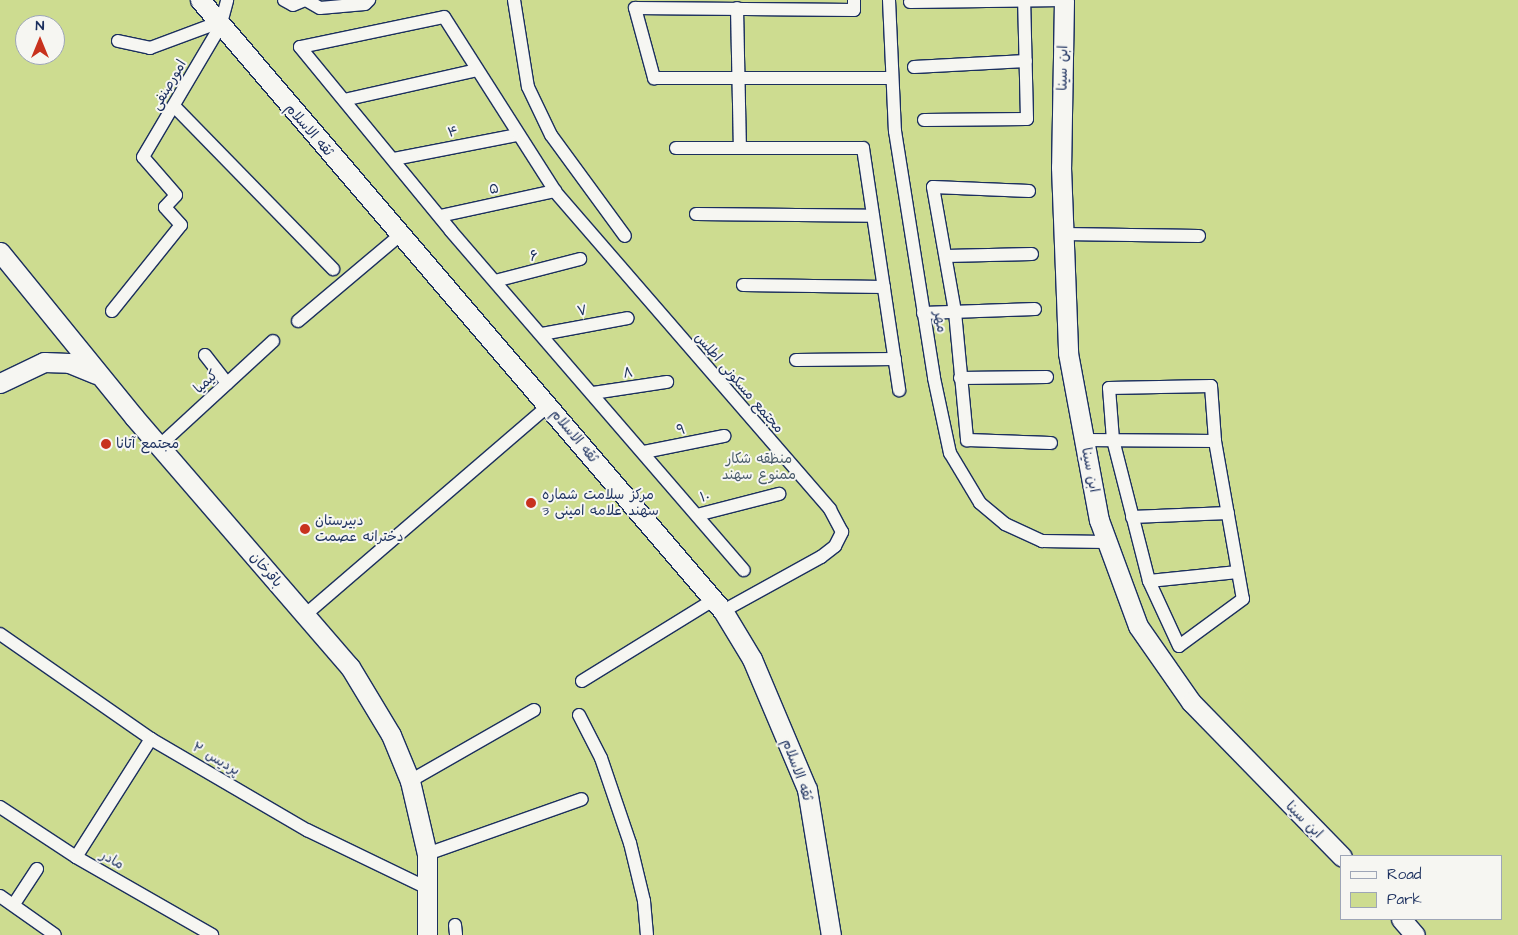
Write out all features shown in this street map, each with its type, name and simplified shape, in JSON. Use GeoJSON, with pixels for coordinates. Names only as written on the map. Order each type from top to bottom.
{"type":"FeatureCollection","features":[{"type":"Feature","properties":{"kind":"street","name":"ثقه الاسلام"},"geometry":{"type":"LineString","coordinates":[[200,0],[219,25],[718,606],[752,659],[807,789],[831,935]]}},
{"type":"Feature","properties":{"kind":"street","name":"امورصنفی"},"geometry":{"type":"LineString","coordinates":[[112,311],[181,225],[165,207],[176,195],[143,157],[219,25],[227,0]]}},
{"type":"Feature","properties":{"kind":"street"},"geometry":{"type":"LineString","coordinates":[[284,0],[293,5],[306,0],[320,8],[365,4],[369,0]]}},
{"type":"Feature","properties":{"kind":"street"},"geometry":{"type":"LineString","coordinates":[[514,0],[528,87],[551,135],[625,236]]}},
{"type":"Feature","properties":{"kind":"street"},"geometry":{"type":"LineString","coordinates":[[854,0],[854,10],[736,8],[658,4],[635,8],[654,78],[892,78]]}},
{"type":"Feature","properties":{"kind":"street","name":"مهر"},"geometry":{"type":"LineString","coordinates":[[889,0],[895,131],[923,313],[950,453],[980,503],[1005,524],[1042,541],[1106,542]]}},
{"type":"Feature","properties":{"kind":"street"},"geometry":{"type":"LineString","coordinates":[[924,120],[1027,119],[1024,0]]}},
{"type":"Feature","properties":{"kind":"street"},"geometry":{"type":"LineString","coordinates":[[910,2],[1064,0]]}},
{"type":"Feature","properties":{"kind":"street","name":"ابن سینا"},"geometry":{"type":"LineString","coordinates":[[1064,0],[1061,167],[1068,353],[1106,542],[1138,626],[1190,702],[1340,855]]}},
{"type":"Feature","properties":{"kind":"street"},"geometry":{"type":"LineString","coordinates":[[736,8],[740,148]]}},
{"type":"Feature","properties":{"kind":"street"},"geometry":{"type":"LineString","coordinates":[[555,192],[444,17],[300,48],[495,281],[744,570]]}},
{"type":"Feature","properties":{"kind":"street"},"geometry":{"type":"LineString","coordinates":[[118,41],[150,48],[219,25]]}},
{"type":"Feature","properties":{"kind":"street"},"geometry":{"type":"LineString","coordinates":[[914,67],[1026,61]]}},
{"type":"Feature","properties":{"kind":"street"},"geometry":{"type":"LineString","coordinates":[[344,100],[477,70]]}},
{"type":"Feature","properties":{"kind":"street"},"geometry":{"type":"LineString","coordinates":[[174,106],[333,269]]}},
{"type":"Feature","properties":{"kind":"street","name":"۴"},"geometry":{"type":"LineString","coordinates":[[394,159],[518,135]]}},
{"type":"Feature","properties":{"kind":"street"},"geometry":{"type":"LineString","coordinates":[[676,148],[862,148],[899,390]]}},
{"type":"Feature","properties":{"kind":"street"},"geometry":{"type":"LineString","coordinates":[[1029,191],[933,187],[954,312],[967,440],[1051,443]]}},
{"type":"Feature","properties":{"kind":"street","name":"۵"},"geometry":{"type":"LineString","coordinates":[[440,216],[555,192]]}},
{"type":"Feature","properties":{"kind":"street","name":"مجتمع مسکونی اطلس"},"geometry":{"type":"LineString","coordinates":[[555,192],[830,509],[842,532],[835,546],[821,557],[718,606]]}},
{"type":"Feature","properties":{"kind":"street"},"geometry":{"type":"LineString","coordinates":[[696,214],[873,216]]}},
{"type":"Feature","properties":{"kind":"street"},"geometry":{"type":"LineString","coordinates":[[1063,234],[1199,236]]}},
{"type":"Feature","properties":{"kind":"street"},"geometry":{"type":"LineString","coordinates":[[298,321],[400,235]]}},
{"type":"Feature","properties":{"kind":"street","name":"باقرخان"},"geometry":{"type":"LineString","coordinates":[[0,252],[159,446],[350,667],[391,735],[410,781],[427,854],[429,889],[427,935]]}},
{"type":"Feature","properties":{"kind":"street"},"geometry":{"type":"LineString","coordinates":[[946,256],[1032,254]]}},
{"type":"Feature","properties":{"kind":"street","name":"۶"},"geometry":{"type":"LineString","coordinates":[[495,281],[580,259]]}},
{"type":"Feature","properties":{"kind":"street"},"geometry":{"type":"LineString","coordinates":[[743,285],[884,287]]}},
{"type":"Feature","properties":{"kind":"street"},"geometry":{"type":"LineString","coordinates":[[923,313],[1035,309]]}},
{"type":"Feature","properties":{"kind":"street","name":"۷"},"geometry":{"type":"LineString","coordinates":[[542,334],[628,318]]}},
{"type":"Feature","properties":{"kind":"street","name":"کیمیا"},"geometry":{"type":"LineString","coordinates":[[159,446],[273,340]]}},
{"type":"Feature","properties":{"kind":"street"},"geometry":{"type":"LineString","coordinates":[[205,355],[227,383]]}},
{"type":"Feature","properties":{"kind":"street"},"geometry":{"type":"LineString","coordinates":[[796,360],[895,359]]}},
{"type":"Feature","properties":{"kind":"street"},"geometry":{"type":"LineString","coordinates":[[0,383],[44,362],[85,366],[101,377]]}},
{"type":"Feature","properties":{"kind":"street"},"geometry":{"type":"LineString","coordinates":[[960,378],[1047,377]]}},
{"type":"Feature","properties":{"kind":"street","name":"۸"},"geometry":{"type":"LineString","coordinates":[[593,393],[668,382]]}},
{"type":"Feature","properties":{"kind":"street"},"geometry":{"type":"LineString","coordinates":[[1211,386],[1215,441],[1243,600],[1179,646],[1148,581],[1113,440],[1109,388],[1211,386]]}},
{"type":"Feature","properties":{"kind":"street"},"geometry":{"type":"LineString","coordinates":[[305,615],[548,406]]}},
{"type":"Feature","properties":{"kind":"street","name":"۹"},"geometry":{"type":"LineString","coordinates":[[644,452],[724,436]]}},
{"type":"Feature","properties":{"kind":"street"},"geometry":{"type":"LineString","coordinates":[[1084,440],[1215,441]]}},
{"type":"Feature","properties":{"kind":"street","name":"۱۰"},"geometry":{"type":"LineString","coordinates":[[697,515],[779,494]]}},
{"type":"Feature","properties":{"kind":"street"},"geometry":{"type":"LineString","coordinates":[[1132,518],[1228,512]]}},
{"type":"Feature","properties":{"kind":"street"},"geometry":{"type":"LineString","coordinates":[[1148,581],[1238,572]]}},
{"type":"Feature","properties":{"kind":"street"},"geometry":{"type":"LineString","coordinates":[[582,681],[718,606]]}},
{"type":"Feature","properties":{"kind":"street","name":"پردیس ۲"},"geometry":{"type":"LineString","coordinates":[[0,634],[151,739],[307,830],[429,889]]}},
{"type":"Feature","properties":{"kind":"street"},"geometry":{"type":"LineString","coordinates":[[410,781],[534,710]]}},
{"type":"Feature","properties":{"kind":"street"},"geometry":{"type":"LineString","coordinates":[[579,715],[601,758],[624,826],[644,901],[647,935]]}},
{"type":"Feature","properties":{"kind":"street"},"geometry":{"type":"LineString","coordinates":[[76,857],[151,739]]}},
{"type":"Feature","properties":{"kind":"street"},"geometry":{"type":"LineString","coordinates":[[427,854],[582,799]]}},
{"type":"Feature","properties":{"kind":"street","name":"مادر"},"geometry":{"type":"LineString","coordinates":[[0,808],[76,857],[212,935]]}},
{"type":"Feature","properties":{"kind":"street"},"geometry":{"type":"LineString","coordinates":[[14,904],[37,869]]}},
{"type":"Feature","properties":{"kind":"street"},"geometry":{"type":"LineString","coordinates":[[0,896],[14,904],[39,930],[55,935]]}},
{"type":"Feature","properties":{"kind":"street"},"geometry":{"type":"LineString","coordinates":[[1402,920],[1415,935]]}},
{"type":"Feature","properties":{"kind":"green space","name":"منطقه شکار ممنوع سهند"},"geometry":{"type":"Polygon","coordinates":[[[0,0],[1518,0],[1518,935],[0,935],[0,0]]]}},
{"type":"Feature","properties":{"kind":"place","name":"مجتمع آتانا"},"geometry":{"type":"Point","coordinates":[106,444]}},
{"type":"Feature","properties":{"kind":"place","name":"مرکز سلامت شماره 3 سهند علامه امینی"},"geometry":{"type":"Point","coordinates":[531,503]}},
{"type":"Feature","properties":{"kind":"place","name":"دبیرستان دخترانه عصمت"},"geometry":{"type":"Point","coordinates":[305,529]}}]}
